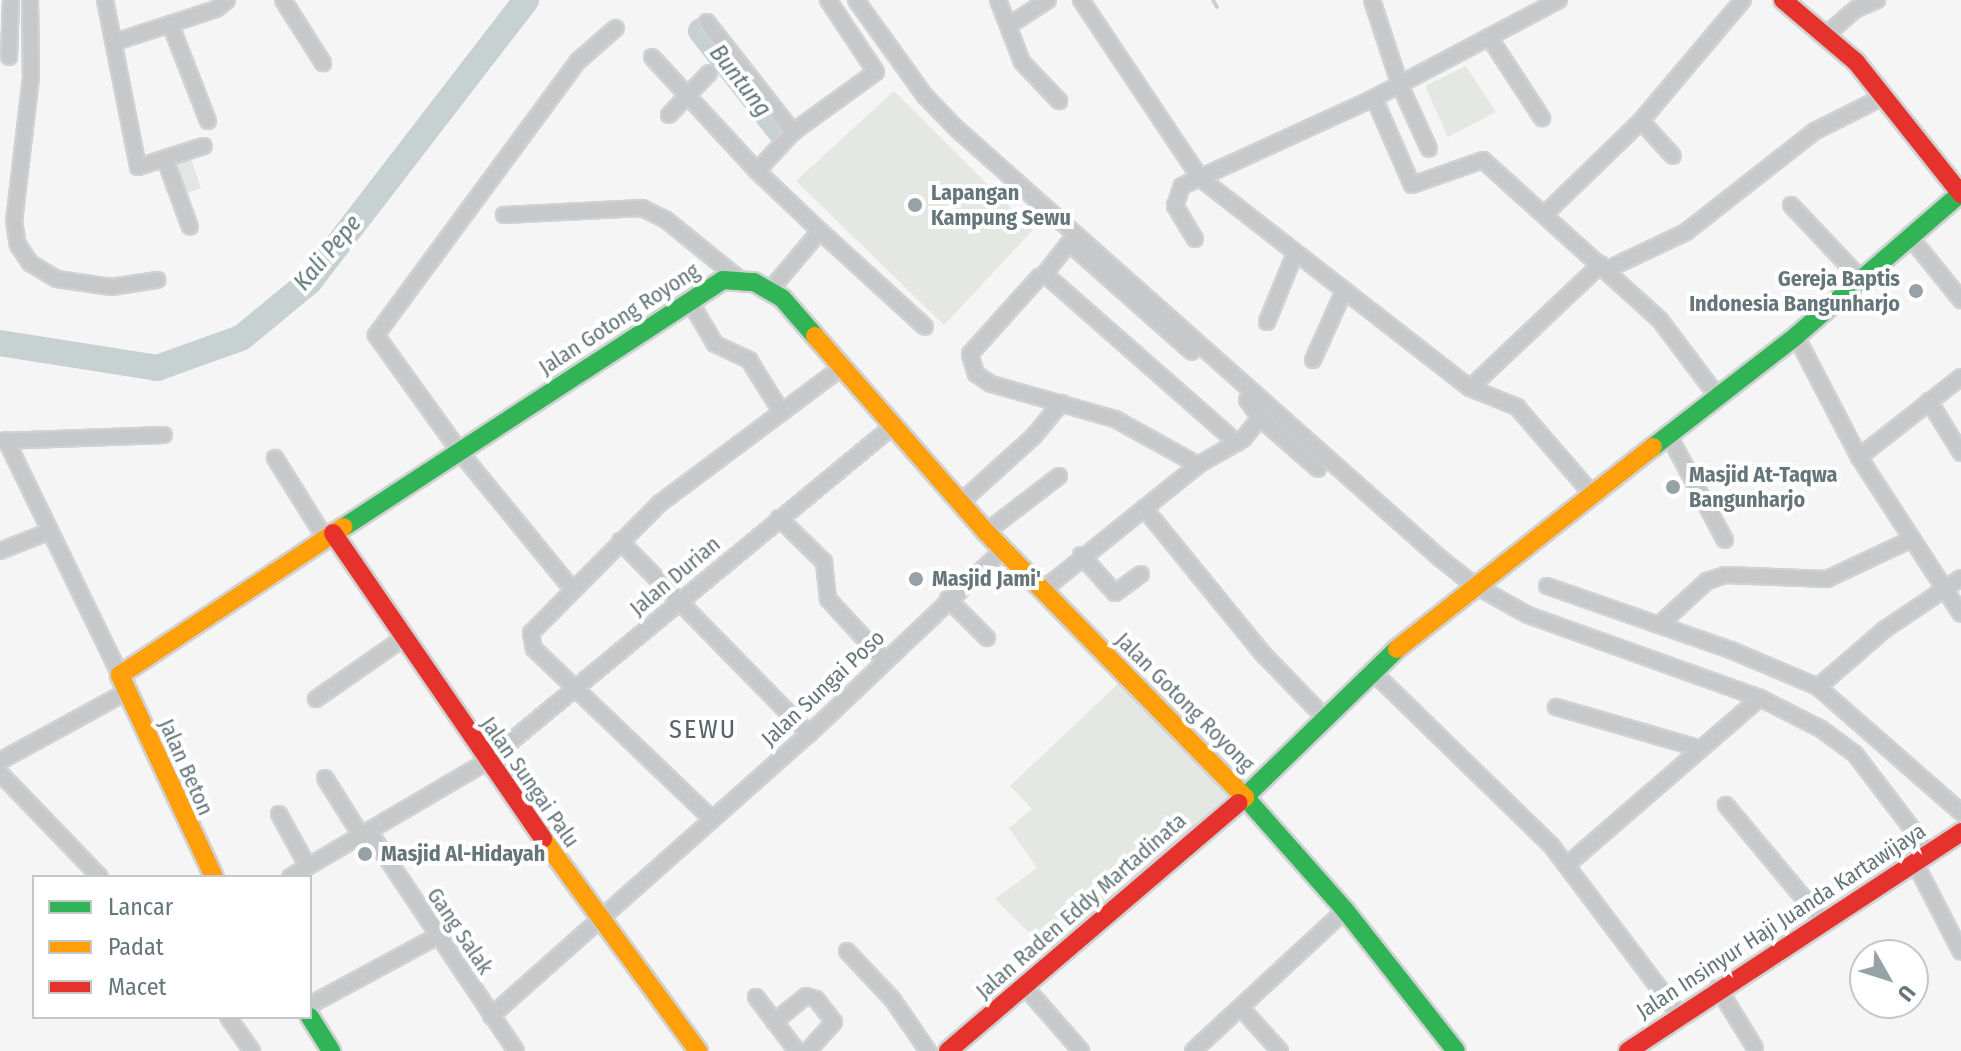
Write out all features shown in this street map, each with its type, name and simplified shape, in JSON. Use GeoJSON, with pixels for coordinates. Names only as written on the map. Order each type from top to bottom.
{"type":"FeatureCollection","features":[{"type":"Feature","properties":{"kind":"main road"},"geometry":{"type":"LineString","coordinates":[[1783,0],[1827,34],[1885,96],[1961,194]]}},
{"type":"Feature","properties":{"kind":"main road","name":"Jalan Raden Eddy Martadinata"},"geometry":{"type":"LineString","coordinates":[[948,1051],[1245,797],[1373,672],[1474,585],[1796,336],[1961,194]]}},
{"type":"Feature","properties":{"kind":"main road"},"geometry":{"type":"LineString","coordinates":[[739,279],[771,289]]}},
{"type":"Feature","properties":{"kind":"main road","name":"Jalan Gotong Royong"},"geometry":{"type":"LineString","coordinates":[[123,684],[329,536],[689,300],[723,280],[739,279]]}},
{"type":"Feature","properties":{"kind":"main road","name":"Jalan Gotong Royong"},"geometry":{"type":"LineString","coordinates":[[771,289],[986,532],[1245,797],[1345,910],[1456,1051]]}},
{"type":"Feature","properties":{"kind":"main road","name":"Jalan Sungai Palu"},"geometry":{"type":"LineString","coordinates":[[329,536],[600,922],[698,1051]]}},
{"type":"Feature","properties":{"kind":"main road","name":"Jalan Beton"},"geometry":{"type":"LineString","coordinates":[[123,684],[212,875]]}},
{"type":"Feature","properties":{"kind":"main road","name":"Jalan Insinyur Haji Juanda Kartawijaya"},"geometry":{"type":"LineString","coordinates":[[1628,1051],[1821,919],[1961,832]]}},
{"type":"Feature","properties":{"kind":"main road"},"geometry":{"type":"LineString","coordinates":[[311,1019],[331,1051]]}},
{"type":"Feature","properties":{"kind":"street"},"geometry":{"type":"LineString","coordinates":[[9,57],[11,0]]}},
{"type":"Feature","properties":{"kind":"street"},"geometry":{"type":"LineString","coordinates":[[30,0],[31,77],[14,221],[18,245],[30,263],[57,279],[111,287],[157,280]]}},
{"type":"Feature","properties":{"kind":"street"},"geometry":{"type":"LineString","coordinates":[[105,0],[137,165],[204,146]]}},
{"type":"Feature","properties":{"kind":"street"},"geometry":{"type":"LineString","coordinates":[[115,42],[171,26],[227,0]]}},
{"type":"Feature","properties":{"kind":"street"},"geometry":{"type":"LineString","coordinates":[[283,0],[323,63]]}},
{"type":"Feature","properties":{"kind":"street"},"geometry":{"type":"LineString","coordinates":[[757,171],[793,132],[876,72],[828,0]]}},
{"type":"Feature","properties":{"kind":"street"},"geometry":{"type":"LineString","coordinates":[[856,0],[925,96],[957,129],[1474,585],[1528,615],[1607,647],[1760,698],[1821,729],[1855,754],[1922,856],[1961,952]]}},
{"type":"Feature","properties":{"kind":"street"},"geometry":{"type":"LineString","coordinates":[[998,0],[1011,24]]}},
{"type":"Feature","properties":{"kind":"street"},"geometry":{"type":"LineString","coordinates":[[1048,0],[1011,24],[1008,34],[1022,62],[1059,101]]}},
{"type":"Feature","properties":{"kind":"street"},"geometry":{"type":"LineString","coordinates":[[1081,0],[1200,178],[1294,256],[1470,388],[1517,407],[1593,495]]}},
{"type":"Feature","properties":{"kind":"street"},"geometry":{"type":"LineString","coordinates":[[1372,0],[1400,85],[1429,149]]}},
{"type":"Feature","properties":{"kind":"street"},"geometry":{"type":"LineString","coordinates":[[1195,239],[1175,199],[1182,186],[1374,98],[1559,0]]}},
{"type":"Feature","properties":{"kind":"street"},"geometry":{"type":"LineString","coordinates":[[1546,213],[1641,121],[1743,0]]}},
{"type":"Feature","properties":{"kind":"street"},"geometry":{"type":"LineString","coordinates":[[1827,34],[1856,9],[1877,0]]}},
{"type":"Feature","properties":{"kind":"street"},"geometry":{"type":"LineString","coordinates":[[707,22],[793,132]]}},
{"type":"Feature","properties":{"kind":"street"},"geometry":{"type":"LineString","coordinates":[[171,26],[208,121]]}},
{"type":"Feature","properties":{"kind":"street"},"geometry":{"type":"LineString","coordinates":[[572,589],[460,452],[376,333],[578,61],[616,28]]}},
{"type":"Feature","properties":{"kind":"street"},"geometry":{"type":"LineString","coordinates":[[1489,37],[1542,118]]}},
{"type":"Feature","properties":{"kind":"street"},"geometry":{"type":"LineString","coordinates":[[652,57],[757,171],[925,327]]}},
{"type":"Feature","properties":{"kind":"street"},"geometry":{"type":"LineString","coordinates":[[669,115],[709,73]]}},
{"type":"Feature","properties":{"kind":"street"},"geometry":{"type":"LineString","coordinates":[[1470,388],[1604,267],[1686,232],[1815,131],[1885,96]]}},
{"type":"Feature","properties":{"kind":"street"},"geometry":{"type":"LineString","coordinates":[[1374,98],[1412,185],[1479,159],[1546,213],[1660,320],[1718,397]]}},
{"type":"Feature","properties":{"kind":"street"},"geometry":{"type":"LineString","coordinates":[[1641,121],[1673,156]]}},
{"type":"Feature","properties":{"kind":"street"},"geometry":{"type":"LineString","coordinates":[[165,159],[190,227]]}},
{"type":"Feature","properties":{"kind":"street"},"geometry":{"type":"LineString","coordinates":[[1791,205],[1862,280]]}},
{"type":"Feature","properties":{"kind":"street"},"geometry":{"type":"LineString","coordinates":[[504,215],[642,208],[708,250],[739,279]]}},
{"type":"Feature","properties":{"kind":"street"},"geometry":{"type":"LineString","coordinates":[[771,289],[820,231]]}},
{"type":"Feature","properties":{"kind":"street"},"geometry":{"type":"LineString","coordinates":[[1911,238],[1961,300]]}},
{"type":"Feature","properties":{"kind":"street"},"geometry":{"type":"LineString","coordinates":[[1198,465],[1115,419],[991,384],[970,364],[970,354],[1043,276],[1069,243],[1258,409],[1260,418],[1318,469]]}},
{"type":"Feature","properties":{"kind":"street"},"geometry":{"type":"LineString","coordinates":[[1267,322],[1294,256]]}},
{"type":"Feature","properties":{"kind":"street"},"geometry":{"type":"LineString","coordinates":[[1043,276],[1237,443]]}},
{"type":"Feature","properties":{"kind":"street"},"geometry":{"type":"LineString","coordinates":[[1313,360],[1343,293]]}},
{"type":"Feature","properties":{"kind":"street"},"geometry":{"type":"LineString","coordinates":[[689,300],[715,344],[749,360],[782,413]]}},
{"type":"Feature","properties":{"kind":"street"},"geometry":{"type":"LineString","coordinates":[[1796,336],[1859,457],[1961,614]]}},
{"type":"Feature","properties":{"kind":"street"},"geometry":{"type":"LineString","coordinates":[[712,819],[530,641],[531,633],[659,504],[841,368]]}},
{"type":"Feature","properties":{"kind":"street"},"geometry":{"type":"LineString","coordinates":[[1859,457],[1961,377]]}},
{"type":"Feature","properties":{"kind":"street"},"geometry":{"type":"LineString","coordinates":[[1929,401],[1961,453]]}},
{"type":"Feature","properties":{"kind":"street"},"geometry":{"type":"LineString","coordinates":[[960,503],[1034,436],[1061,403]]}},
{"type":"Feature","properties":{"kind":"street"},"geometry":{"type":"LineString","coordinates":[[1044,589],[1081,555],[1198,465],[1237,443],[1260,418]]}},
{"type":"Feature","properties":{"kind":"street","name":"Jalan Durian"},"geometry":{"type":"LineString","coordinates":[[294,875],[486,762],[893,426]]}},
{"type":"Feature","properties":{"kind":"street"},"geometry":{"type":"LineString","coordinates":[[0,761],[123,684],[3,441],[164,435]]}},
{"type":"Feature","properties":{"kind":"street"},"geometry":{"type":"LineString","coordinates":[[1669,436],[1725,540]]}},
{"type":"Feature","properties":{"kind":"street"},"geometry":{"type":"LineString","coordinates":[[275,458],[329,536]]}},
{"type":"Feature","properties":{"kind":"street"},"geometry":{"type":"LineString","coordinates":[[986,532],[1059,476]]}},
{"type":"Feature","properties":{"kind":"street"},"geometry":{"type":"LineString","coordinates":[[1144,508],[1264,655],[1326,719]]}},
{"type":"Feature","properties":{"kind":"street"},"geometry":{"type":"LineString","coordinates":[[779,518],[824,562],[828,599],[885,661]]}},
{"type":"Feature","properties":{"kind":"street"},"geometry":{"type":"LineString","coordinates":[[0,551],[48,532]]}},
{"type":"Feature","properties":{"kind":"street"},"geometry":{"type":"LineString","coordinates":[[1659,625],[1707,581],[1725,575],[1827,579],[1912,539]]}},
{"type":"Feature","properties":{"kind":"street"},"geometry":{"type":"LineString","coordinates":[[620,541],[809,734]]}},
{"type":"Feature","properties":{"kind":"street","name":"Jalan Sungai Poso"},"geometry":{"type":"LineString","coordinates":[[491,1016],[809,734],[1003,550]]}},
{"type":"Feature","properties":{"kind":"street"},"geometry":{"type":"LineString","coordinates":[[1081,555],[1115,593],[1141,574]]}},
{"type":"Feature","properties":{"kind":"street"},"geometry":{"type":"LineString","coordinates":[[1818,687],[1943,588],[1961,578]]}},
{"type":"Feature","properties":{"kind":"street"},"geometry":{"type":"LineString","coordinates":[[1547,586],[1659,625],[1818,687],[1961,812]]}},
{"type":"Feature","properties":{"kind":"street"},"geometry":{"type":"LineString","coordinates":[[948,599],[987,638]]}},
{"type":"Feature","properties":{"kind":"street"},"geometry":{"type":"LineString","coordinates":[[316,699],[402,639]]}},
{"type":"Feature","properties":{"kind":"street"},"geometry":{"type":"LineString","coordinates":[[1373,672],[1488,779],[1567,865],[1679,1014]]}},
{"type":"Feature","properties":{"kind":"street"},"geometry":{"type":"LineString","coordinates":[[1567,865],[1698,748],[1760,698]]}},
{"type":"Feature","properties":{"kind":"street"},"geometry":{"type":"LineString","coordinates":[[1556,707],[1698,748]]}},
{"type":"Feature","properties":{"kind":"street"},"geometry":{"type":"LineString","coordinates":[[0,773],[98,875]]}},
{"type":"Feature","properties":{"kind":"street","name":"Gang Salak"},"geometry":{"type":"LineString","coordinates":[[325,778],[516,1051]]}},
{"type":"Feature","properties":{"kind":"street"},"geometry":{"type":"LineString","coordinates":[[1726,805],[1821,919]]}},
{"type":"Feature","properties":{"kind":"street"},"geometry":{"type":"LineString","coordinates":[[279,814],[308,867]]}},
{"type":"Feature","properties":{"kind":"street"},"geometry":{"type":"LineString","coordinates":[[1193,1051],[1345,910]]}},
{"type":"Feature","properties":{"kind":"street"},"geometry":{"type":"LineString","coordinates":[[312,1004],[436,937]]}},
{"type":"Feature","properties":{"kind":"street"},"geometry":{"type":"LineString","coordinates":[[847,951],[893,1000],[928,1051]]}},
{"type":"Feature","properties":{"kind":"street"},"geometry":{"type":"LineString","coordinates":[[1025,987],[1081,1051]]}},
{"type":"Feature","properties":{"kind":"street"},"geometry":{"type":"LineString","coordinates":[[1718,988],[1755,1048]]}},
{"type":"Feature","properties":{"kind":"street"},"geometry":{"type":"LineString","coordinates":[[774,1022],[806,996],[816,999],[834,1022],[808,1051]]}},
{"type":"Feature","properties":{"kind":"street"},"geometry":{"type":"LineString","coordinates":[[756,997],[797,1051]]}},
{"type":"Feature","properties":{"kind":"street"},"geometry":{"type":"LineString","coordinates":[[1241,1008],[1280,1051]]}},
{"type":"Feature","properties":{"kind":"street"},"geometry":{"type":"LineString","coordinates":[[229,1019],[252,1051]]}},
{"type":"Feature","properties":{"kind":"shaded area"},"geometry":{"type":"Polygon","coordinates":[[[1466,66],[1496,112],[1448,137],[1425,86],[1466,66]]]}},
{"type":"Feature","properties":{"kind":"shaded area","name":"Lapangan Kampung Sewu"},"geometry":{"type":"Polygon","coordinates":[[[894,91],[1033,230],[944,325],[796,181],[894,91]]]}},
{"type":"Feature","properties":{"kind":"shaded area"},"geometry":{"type":"Polygon","coordinates":[[[190,156],[201,188],[180,196],[169,163],[190,156]]]}},
{"type":"Feature","properties":{"kind":"shaded area"},"geometry":{"type":"Polygon","coordinates":[[[1120,682],[1233,791],[1052,955],[995,899],[1037,868],[1009,828],[1032,809],[1010,786],[1120,682]]]}},
{"type":"Feature","properties":{"kind":"waterway","name":"Kali Pepe"},"geometry":{"type":"LineString","coordinates":[[0,343],[157,368],[241,338],[309,282],[526,0]]}},
{"type":"Feature","properties":{"kind":"waterway"},"geometry":{"type":"LineString","coordinates":[[1213,0],[1217,7]]}},
{"type":"Feature","properties":{"kind":"waterway","name":"Buntung"},"geometry":{"type":"LineString","coordinates":[[701,31],[780,131]]}},
{"type":"Feature","properties":{"kind":"traffic: fast"},"geometry":{"type":"LineString","coordinates":[[1653,447],[1796,336],[1961,193]]}},
{"type":"Feature","properties":{"kind":"traffic: fast"},"geometry":{"type":"LineString","coordinates":[[344,527],[723,280],[754,282],[782,298],[815,336]]}},
{"type":"Feature","properties":{"kind":"traffic: fast"},"geometry":{"type":"LineString","coordinates":[[1397,649],[1245,797],[1345,910],[1456,1051]]}},
{"type":"Feature","properties":{"kind":"traffic: fast"},"geometry":{"type":"LineString","coordinates":[[311,1019],[331,1051]]}},
{"type":"Feature","properties":{"kind":"traffic: slow"},"geometry":{"type":"LineString","coordinates":[[815,336],[986,532],[1245,797],[1238,803]]}},
{"type":"Feature","properties":{"kind":"traffic: slow"},"geometry":{"type":"LineString","coordinates":[[1397,649],[1653,447]]}},
{"type":"Feature","properties":{"kind":"traffic: slow"},"geometry":{"type":"LineString","coordinates":[[213,875],[120,675],[344,527]]}},
{"type":"Feature","properties":{"kind":"traffic: slow"},"geometry":{"type":"LineString","coordinates":[[543,839],[698,1051]]}},
{"type":"Feature","properties":{"kind":"traffic: jam"},"geometry":{"type":"LineString","coordinates":[[1783,0],[1856,62],[1961,194]]}},
{"type":"Feature","properties":{"kind":"traffic: jam"},"geometry":{"type":"LineString","coordinates":[[333,533],[543,839]]}},
{"type":"Feature","properties":{"kind":"traffic: jam"},"geometry":{"type":"LineString","coordinates":[[948,1051],[1238,803]]}},
{"type":"Feature","properties":{"kind":"traffic: jam"},"geometry":{"type":"LineString","coordinates":[[1628,1051],[1961,832]]}},
{"type":"Feature","properties":{"kind":"place","name":"Lapangan Kampung Sewu"},"geometry":{"type":"Point","coordinates":[915,205]}},
{"type":"Feature","properties":{"kind":"place","name":"Gereja Baptis Indonesia Bangunharjo"},"geometry":{"type":"Point","coordinates":[1916,291]}},
{"type":"Feature","properties":{"kind":"place","name":"Masjid At-Taqwa Bangunharjo"},"geometry":{"type":"Point","coordinates":[1673,487]}},
{"type":"Feature","properties":{"kind":"place","name":"Masjid Jami'"},"geometry":{"type":"Point","coordinates":[916,579]}},
{"type":"Feature","properties":{"kind":"place","name":"Masjid Al-Hidayah"},"geometry":{"type":"Point","coordinates":[365,854]}},
{"type":"Feature","properties":{"kind":"district","name":"SEWU"},"geometry":{"type":"Point","coordinates":[703,730]}}]}
